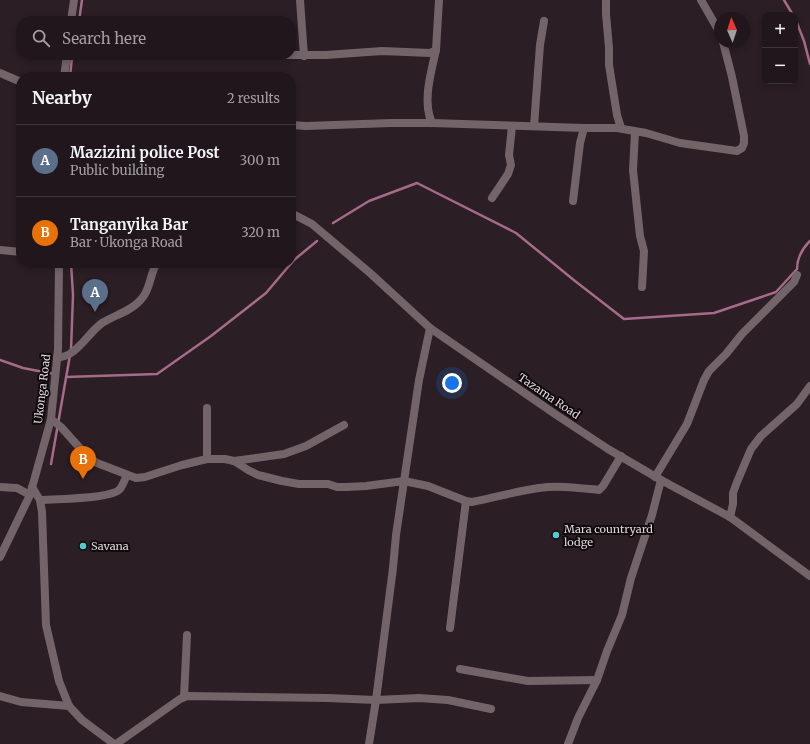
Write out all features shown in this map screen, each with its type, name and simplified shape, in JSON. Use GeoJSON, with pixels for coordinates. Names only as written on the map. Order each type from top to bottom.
{"type":"FeatureCollection","features":[{"type":"Feature","properties":{"kind":"street"},"geometry":{"type":"LineString","coordinates":[[72,16],[74,0]]}},
{"type":"Feature","properties":{"kind":"street"},"geometry":{"type":"LineString","coordinates":[[300,0],[304,56]]}},
{"type":"Feature","properties":{"kind":"street"},"geometry":{"type":"LineString","coordinates":[[432,123],[428,116],[428,100],[436,50],[438,0]]}},
{"type":"Feature","properties":{"kind":"street"},"geometry":{"type":"LineString","coordinates":[[606,0],[609,65],[617,116],[621,128]]}},
{"type":"Feature","properties":{"kind":"street"},"geometry":{"type":"LineString","coordinates":[[700,0],[714,23]]}},
{"type":"Feature","properties":{"kind":"street"},"geometry":{"type":"LineString","coordinates":[[534,126],[540,45],[544,21]]}},
{"type":"Feature","properties":{"kind":"street"},"geometry":{"type":"LineString","coordinates":[[296,125],[432,123],[621,128],[646,133],[680,143],[737,151],[742,148],[744,136],[725,48]]}},
{"type":"Feature","properties":{"kind":"street"},"geometry":{"type":"LineString","coordinates":[[296,56],[382,51],[426,53],[436,50]]}},
{"type":"Feature","properties":{"kind":"street"},"geometry":{"type":"LineString","coordinates":[[65,72],[66,60]]}},
{"type":"Feature","properties":{"kind":"street"},"geometry":{"type":"LineString","coordinates":[[0,73],[16,80]]}},
{"type":"Feature","properties":{"kind":"street"},"geometry":{"type":"LineString","coordinates":[[492,198],[508,174],[511,165],[509,155],[512,126]]}},
{"type":"Feature","properties":{"kind":"street"},"geometry":{"type":"LineString","coordinates":[[573,201],[580,143],[584,128]]}},
{"type":"Feature","properties":{"kind":"street"},"geometry":{"type":"LineString","coordinates":[[635,132],[633,170],[640,236],[644,251],[642,287]]}},
{"type":"Feature","properties":{"kind":"street","name":"Tazama Road"},"geometry":{"type":"LineString","coordinates":[[296,215],[312,224],[370,273],[430,328],[555,414],[621,456],[658,479],[730,516],[810,576]]}},
{"type":"Feature","properties":{"kind":"street"},"geometry":{"type":"LineString","coordinates":[[0,250],[16,252]]}},
{"type":"Feature","properties":{"kind":"street","name":"Ukonga Road"},"geometry":{"type":"LineString","coordinates":[[0,558],[3,544],[31,491],[51,419],[57,358],[59,268]]}},
{"type":"Feature","properties":{"kind":"street"},"geometry":{"type":"LineString","coordinates":[[57,358],[71,354],[91,332],[143,298],[148,290],[154,268]]}},
{"type":"Feature","properties":{"kind":"street"},"geometry":{"type":"LineString","coordinates":[[568,744],[578,718],[597,680],[622,615],[631,578],[652,515],[658,479],[686,424],[704,380],[709,371],[726,354],[742,334],[794,282],[797,275]]}},
{"type":"Feature","properties":{"kind":"street"},"geometry":{"type":"LineString","coordinates":[[369,744],[376,700],[396,535],[419,380],[430,328]]}},
{"type":"Feature","properties":{"kind":"street"},"geometry":{"type":"LineString","coordinates":[[730,516],[733,504],[733,493],[751,449],[761,436],[797,404],[810,386]]}},
{"type":"Feature","properties":{"kind":"street"},"geometry":{"type":"LineString","coordinates":[[207,408],[207,459]]}},
{"type":"Feature","properties":{"kind":"street"},"geometry":{"type":"LineString","coordinates":[[51,419],[61,427],[87,456],[98,463],[136,478],[145,477],[182,465],[207,459],[225,459],[234,461],[258,475],[299,484],[321,484],[347,487],[404,481],[428,486],[472,502],[539,488],[579,488],[598,490],[603,486],[621,456]]}},
{"type":"Feature","properties":{"kind":"street"},"geometry":{"type":"LineString","coordinates":[[234,461],[284,454],[306,446],[344,425]]}},
{"type":"Feature","properties":{"kind":"street"},"geometry":{"type":"LineString","coordinates":[[40,500],[113,494],[120,489],[128,474]]}},
{"type":"Feature","properties":{"kind":"street"},"geometry":{"type":"LineString","coordinates":[[0,487],[31,491],[40,500],[43,531],[46,625],[59,681],[69,706],[82,720],[115,744],[184,697],[192,696],[376,700],[419,698],[448,700],[491,709]]}},
{"type":"Feature","properties":{"kind":"street"},"geometry":{"type":"LineString","coordinates":[[450,628],[466,501]]}},
{"type":"Feature","properties":{"kind":"street"},"geometry":{"type":"LineString","coordinates":[[184,697],[187,635]]}},
{"type":"Feature","properties":{"kind":"street"},"geometry":{"type":"LineString","coordinates":[[460,669],[528,681],[597,680]]}},
{"type":"Feature","properties":{"kind":"street"},"geometry":{"type":"LineString","coordinates":[[0,696],[20,702],[69,706]]}},
{"type":"Feature","properties":{"kind":"waterway"},"geometry":{"type":"LineString","coordinates":[[80,16],[82,0]]}},
{"type":"Feature","properties":{"kind":"waterway"},"geometry":{"type":"LineString","coordinates":[[784,0],[791,12]]}},
{"type":"Feature","properties":{"kind":"waterway"},"geometry":{"type":"LineString","coordinates":[[798,26],[810,64]]}},
{"type":"Feature","properties":{"kind":"waterway"},"geometry":{"type":"LineString","coordinates":[[70,72],[72,60]]}},
{"type":"Feature","properties":{"kind":"waterway"},"geometry":{"type":"LineString","coordinates":[[333,223],[369,201],[417,183],[516,233],[624,319],[714,313],[776,292],[797,269],[800,254],[810,241]]}},
{"type":"Feature","properties":{"kind":"waterway"},"geometry":{"type":"LineString","coordinates":[[296,258],[317,241]]}},
{"type":"Feature","properties":{"kind":"waterway"},"geometry":{"type":"LineString","coordinates":[[71,268],[73,295],[71,350]]}},
{"type":"Feature","properties":{"kind":"waterway"},"geometry":{"type":"LineString","coordinates":[[66,377],[157,374],[211,336],[266,293],[287,268]]}},
{"type":"Feature","properties":{"kind":"waterway"},"geometry":{"type":"LineString","coordinates":[[51,464],[70,355]]}},
{"type":"Feature","properties":{"kind":"waterway"},"geometry":{"type":"LineString","coordinates":[[0,360],[23,368],[54,374]]}},
{"type":"Feature","properties":{"kind":"place","name":"Mazizini police Post"},"geometry":{"type":"Point","coordinates":[95,312]}},
{"type":"Feature","properties":{"kind":"place","name":"Tanganyika Bar"},"geometry":{"type":"Point","coordinates":[83,479]}},
{"type":"Feature","properties":{"kind":"place","name":"Mara countryard lodge"},"geometry":{"type":"Point","coordinates":[556,535]}},
{"type":"Feature","properties":{"kind":"place","name":"Savana"},"geometry":{"type":"Point","coordinates":[83,546]}}]}
